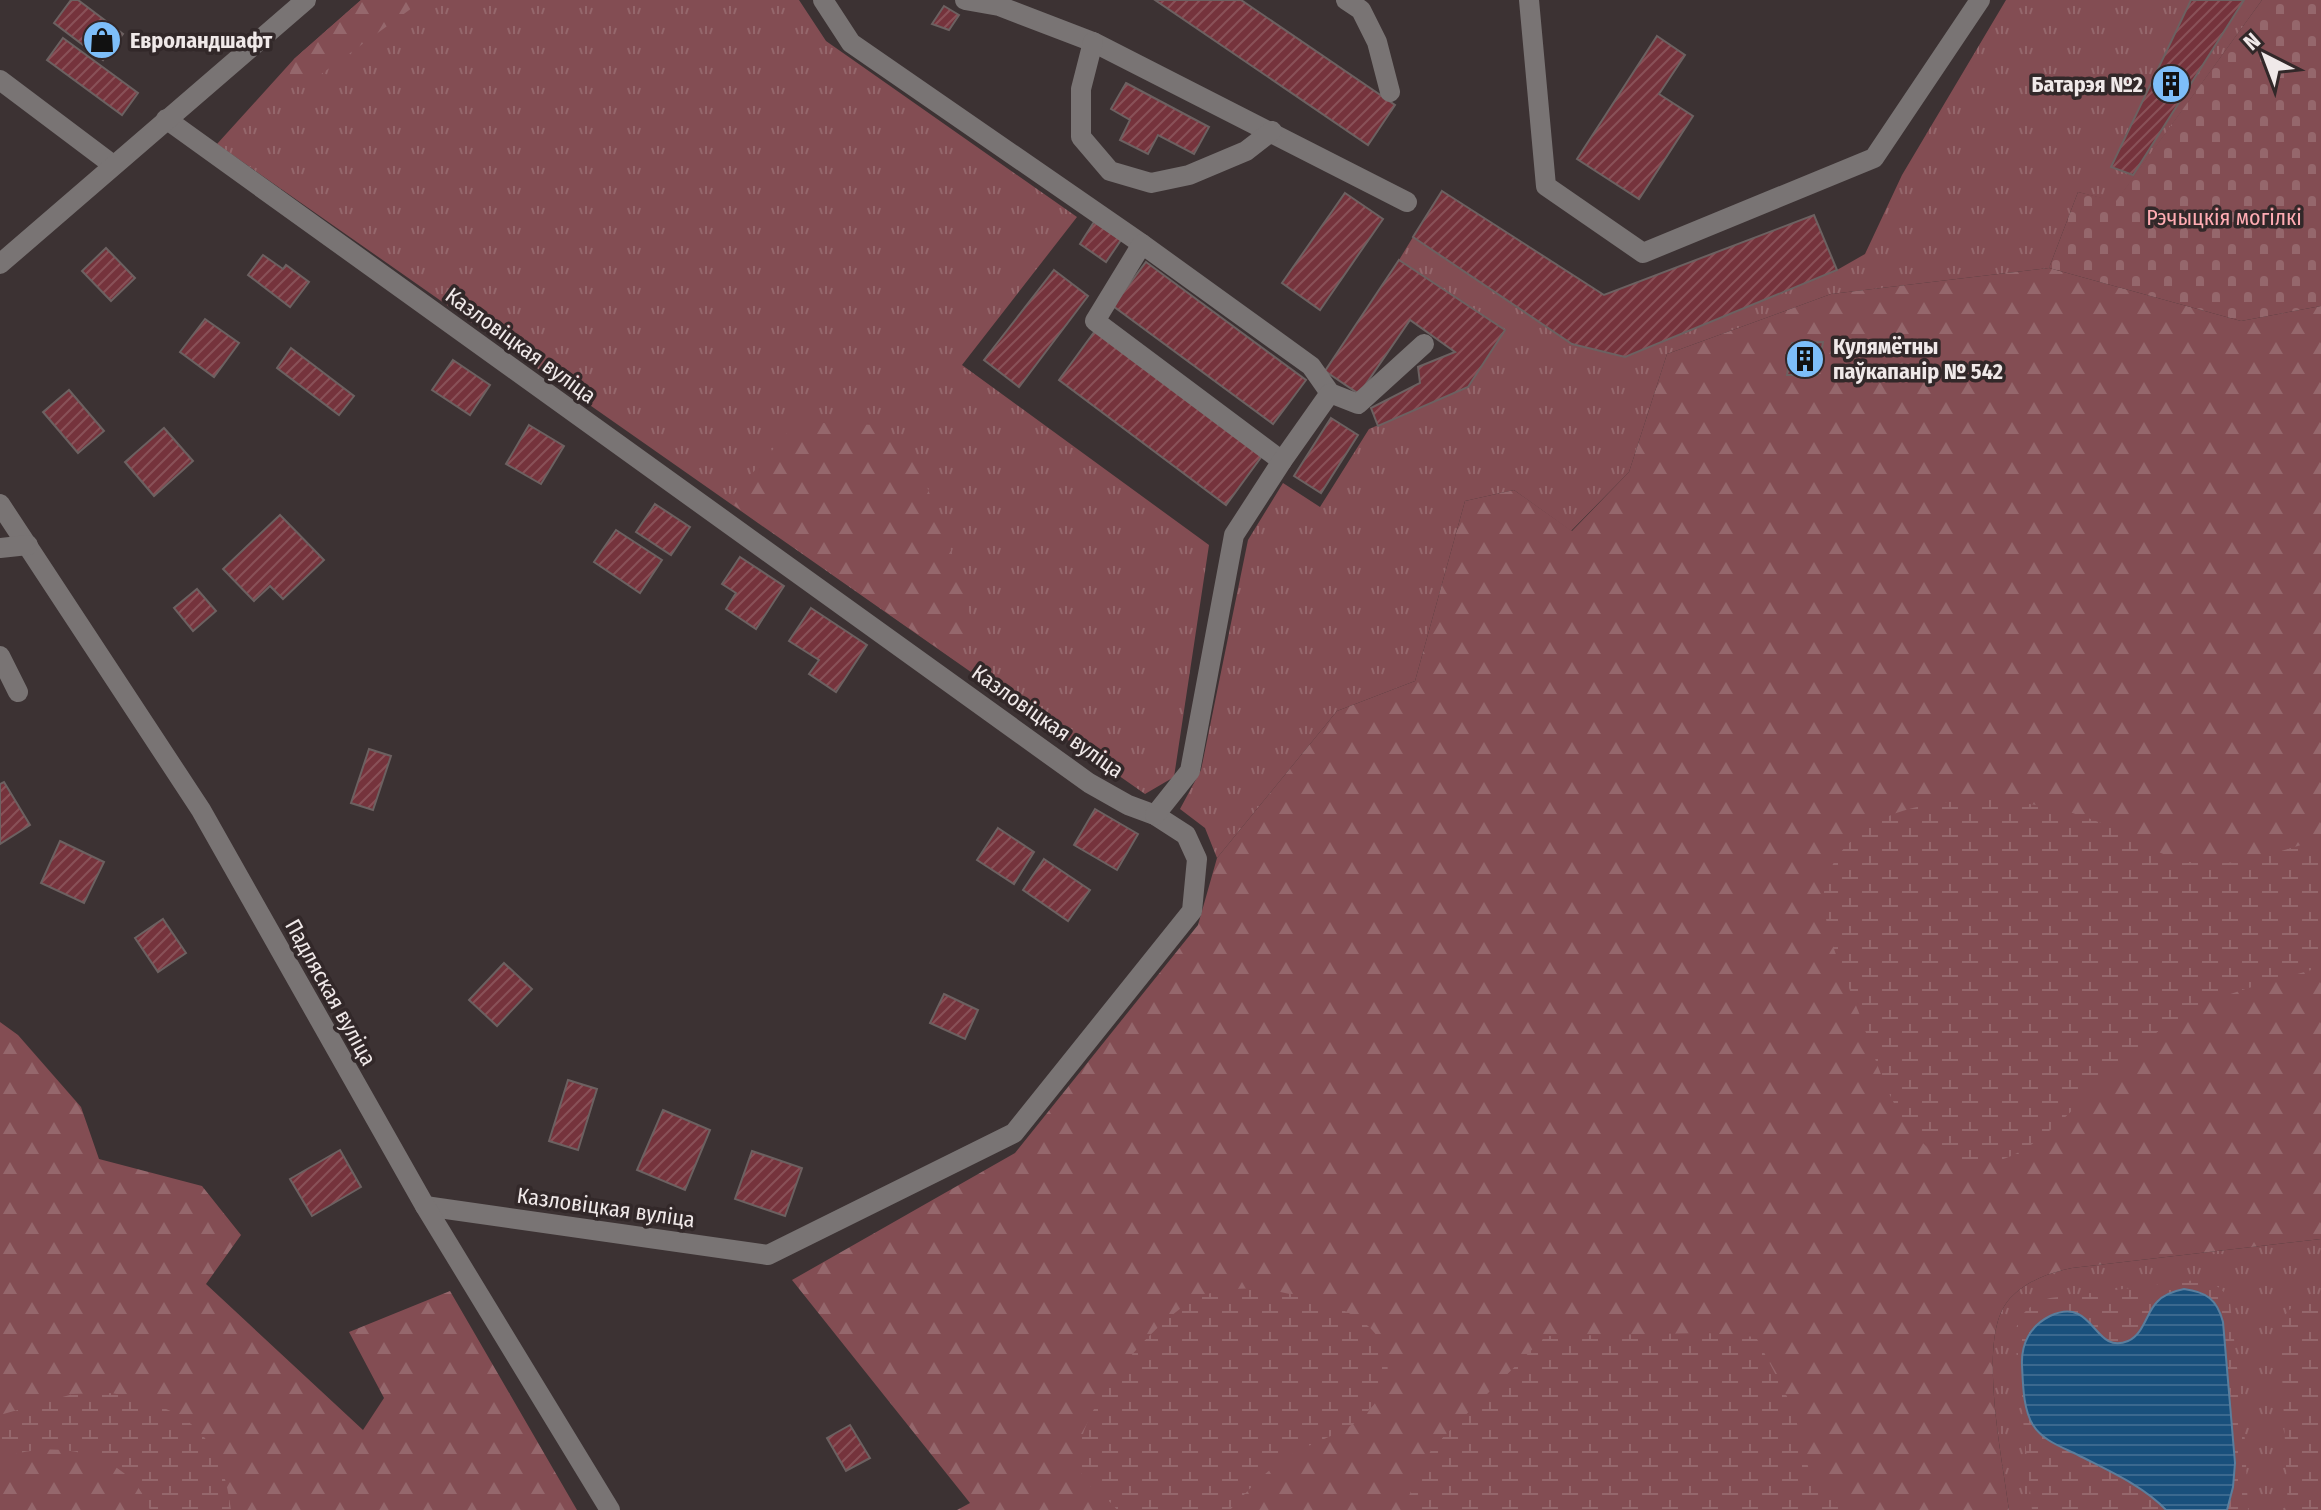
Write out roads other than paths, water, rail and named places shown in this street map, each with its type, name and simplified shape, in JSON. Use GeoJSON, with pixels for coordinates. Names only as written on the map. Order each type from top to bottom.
{"type":"FeatureCollection","features":[{"type":"Feature","properties":{"kind":"street"},"geometry":{"type":"LineString","coordinates":[[0,264],[306,0]]}},
{"type":"Feature","properties":{"kind":"street"},"geometry":{"type":"LineString","coordinates":[[823,0],[851,43],[1142,244],[1311,366],[1330,393],[1358,404],[1424,344]]}},
{"type":"Feature","properties":{"kind":"street"},"geometry":{"type":"LineString","coordinates":[[965,0],[1000,3],[1093,42],[1407,202]]}},
{"type":"Feature","properties":{"kind":"street"},"geometry":{"type":"LineString","coordinates":[[1346,0],[1361,10],[1377,42],[1390,92]]}},
{"type":"Feature","properties":{"kind":"street"},"geometry":{"type":"LineString","coordinates":[[1529,0],[1546,186],[1643,253],[1874,158],[1980,0]]}},
{"type":"Feature","properties":{"kind":"street"},"geometry":{"type":"LineString","coordinates":[[1093,42],[1081,89],[1081,137],[1110,171],[1151,183],[1189,175],[1246,151],[1272,131]]}},
{"type":"Feature","properties":{"kind":"street"},"geometry":{"type":"LineString","coordinates":[[0,80],[113,165]]}},
{"type":"Feature","properties":{"kind":"street","name":"Казловіцкая вуліца"},"geometry":{"type":"LineString","coordinates":[[166,119],[1089,783],[1128,805],[1155,815],[1186,835],[1197,859],[1192,911],[1014,1133],[768,1255],[425,1206]]}},
{"type":"Feature","properties":{"kind":"street"},"geometry":{"type":"LineString","coordinates":[[1142,244],[1095,321],[1282,461]]}},
{"type":"Feature","properties":{"kind":"street"},"geometry":{"type":"LineString","coordinates":[[1155,815],[1190,771],[1234,535],[1330,393]]}},
{"type":"Feature","properties":{"kind":"street","name":"Падляская вуліца"},"geometry":{"type":"LineString","coordinates":[[0,504],[201,810],[425,1206],[610,1510]]}},
{"type":"Feature","properties":{"kind":"street"},"geometry":{"type":"LineString","coordinates":[[0,548],[28,545]]}},
{"type":"Feature","properties":{"kind":"street"},"geometry":{"type":"LineString","coordinates":[[0,656],[18,692]]}},
{"type":"Feature","properties":{"kind":"water"},"geometry":{"type":"Polygon","coordinates":[[[2184,1289],[2210,1298],[2223,1322],[2235,1463],[2227,1510],[2166,1510],[2125,1479],[2047,1439],[2033,1425],[2025,1404],[2023,1350],[2032,1330],[2043,1320],[2065,1312],[2076,1313],[2107,1340],[2116,1343],[2128,1341],[2138,1334],[2160,1299],[2184,1289]]]}},
{"type":"Feature","properties":{"kind":"place","name":"Евроландшафт"},"geometry":{"type":"Point","coordinates":[102,40]}},
{"type":"Feature","properties":{"kind":"place","name":"Батарэя №2"},"geometry":{"type":"Point","coordinates":[2171,84]}},
{"type":"Feature","properties":{"kind":"place","name":"Кулямётны паўкапанір № 542"},"geometry":{"type":"Point","coordinates":[1805,359]}},
{"type":"Feature","properties":{"kind":"park label","name":"Рэчыцкія могілкі"},"geometry":{"type":"Point","coordinates":[2224,217]}}]}
